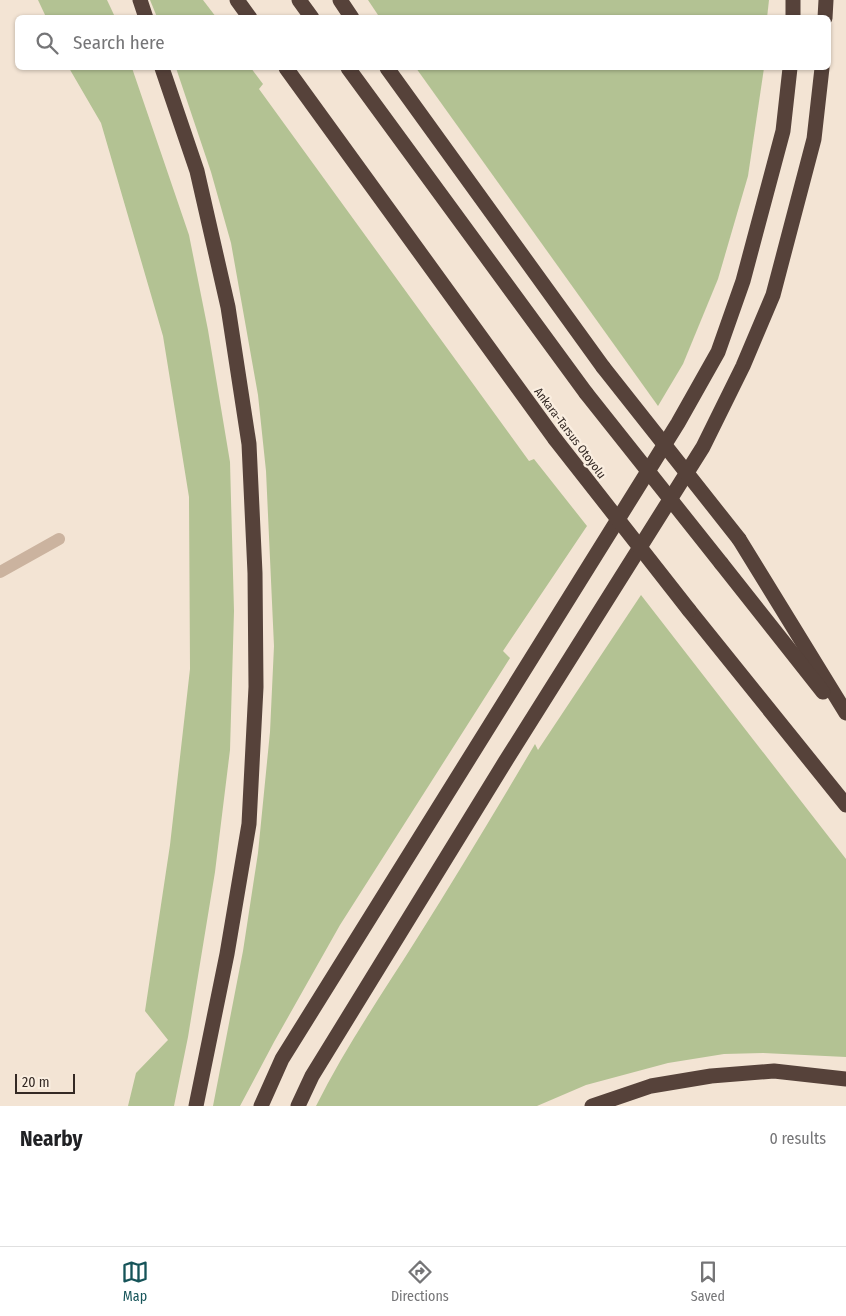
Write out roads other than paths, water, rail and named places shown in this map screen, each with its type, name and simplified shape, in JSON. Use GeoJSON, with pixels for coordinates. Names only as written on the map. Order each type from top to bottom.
{"type":"FeatureCollection","features":[{"type":"Feature","properties":{"kind":"highway"},"geometry":{"type":"LineString","coordinates":[[140,0],[145,15]]}},
{"type":"Feature","properties":{"kind":"highway"},"geometry":{"type":"LineString","coordinates":[[237,0],[248,15]]}},
{"type":"Feature","properties":{"kind":"highway"},"geometry":{"type":"LineString","coordinates":[[299,0],[310,15]]}},
{"type":"Feature","properties":{"kind":"highway"},"geometry":{"type":"LineString","coordinates":[[340,0],[350,15]]}},
{"type":"Feature","properties":{"kind":"highway"},"geometry":{"type":"LineString","coordinates":[[793,15],[794,0]]}},
{"type":"Feature","properties":{"kind":"highway"},"geometry":{"type":"LineString","coordinates":[[825,15],[826,0]]}},
{"type":"Feature","properties":{"kind":"highway"},"geometry":{"type":"LineString","coordinates":[[163,70],[197,172],[228,307],[249,444],[255,573],[256,687],[249,824],[227,954],[196,1106]]}},
{"type":"Feature","properties":{"kind":"highway","name":"Ankara-Tarsus Otoyolu"},"geometry":{"type":"LineString","coordinates":[[287,70],[555,439],[689,610],[846,805]]}},
{"type":"Feature","properties":{"kind":"highway"},"geometry":{"type":"LineString","coordinates":[[349,70],[586,393],[846,720]]}},
{"type":"Feature","properties":{"kind":"highway"},"geometry":{"type":"LineString","coordinates":[[389,70],[603,368],[739,539],[846,713]]}},
{"type":"Feature","properties":{"kind":"highway"},"geometry":{"type":"LineString","coordinates":[[261,1106],[282,1059],[678,423],[718,352],[743,281],[762,215],[783,131],[790,70]]}},
{"type":"Feature","properties":{"kind":"highway"},"geometry":{"type":"LineString","coordinates":[[298,1106],[322,1059],[505,762],[703,447],[743,366],[773,295],[814,139],[822,70]]}},
{"type":"Feature","properties":{"kind":"highway"},"geometry":{"type":"LineString","coordinates":[[592,1106],[652,1086],[712,1076],[774,1071],[846,1078]]}},
{"type":"Feature","properties":{"kind":"street"},"geometry":{"type":"LineString","coordinates":[[0,572],[59,539]]}}]}
